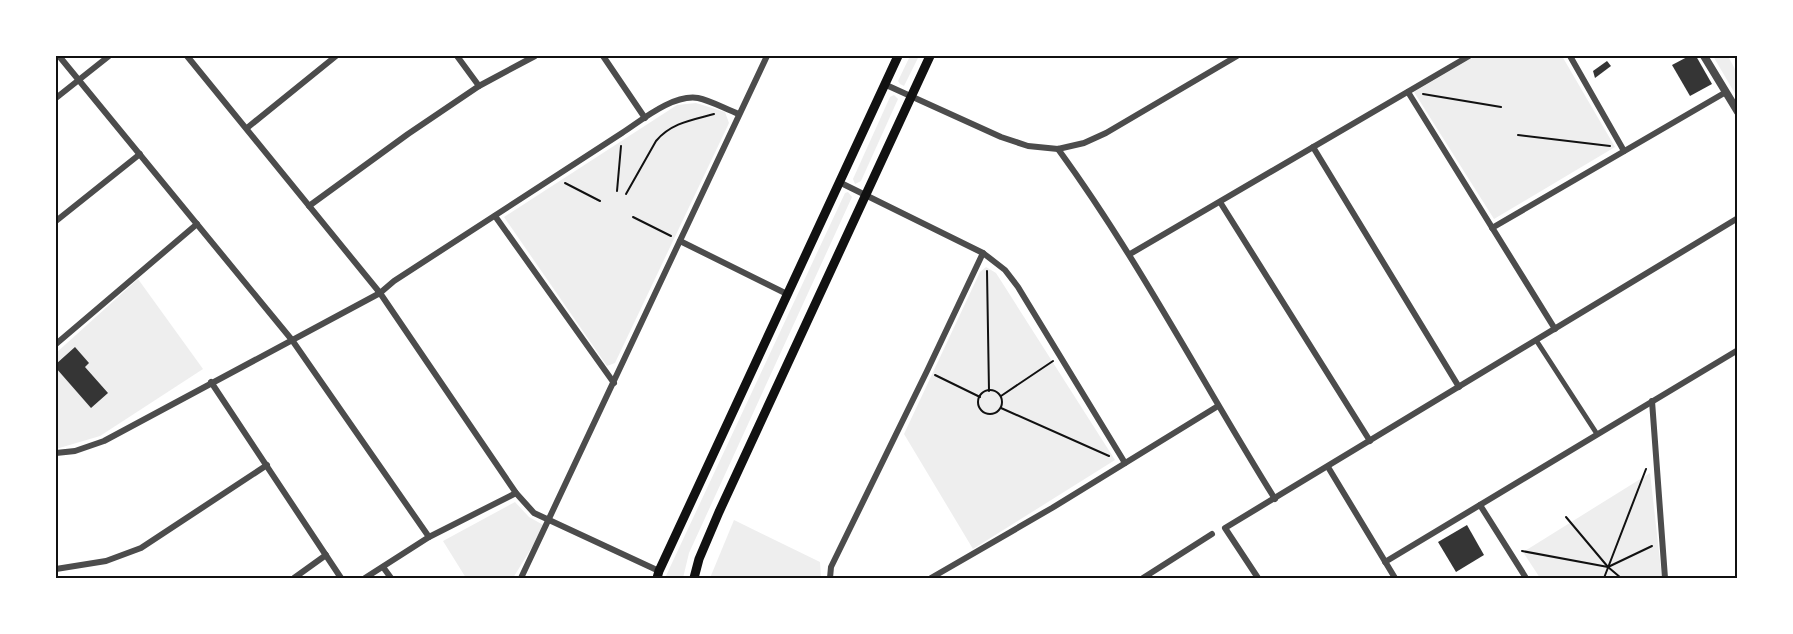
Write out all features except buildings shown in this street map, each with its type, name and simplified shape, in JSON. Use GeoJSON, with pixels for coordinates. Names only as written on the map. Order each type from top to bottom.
{"type":"FeatureCollection","features":[{"type":"Feature","properties":{"kind":"main road"},"geometry":{"type":"LineString","coordinates":[[658,575],[898,56]]}},
{"type":"Feature","properties":{"kind":"main road"},"geometry":{"type":"LineString","coordinates":[[694,579],[699,559],[719,512],[930,56]]}},
{"type":"Feature","properties":{"kind":"street"},"geometry":{"type":"LineString","coordinates":[[59,56],[292,340],[429,537]]}},
{"type":"Feature","properties":{"kind":"street"},"geometry":{"type":"LineString","coordinates":[[56,98],[109,56]]}},
{"type":"Feature","properties":{"kind":"street"},"geometry":{"type":"LineString","coordinates":[[187,56],[380,293],[516,493],[534,513],[658,575]]}},
{"type":"Feature","properties":{"kind":"street"},"geometry":{"type":"LineString","coordinates":[[247,128],[324,61],[336,56]]}},
{"type":"Feature","properties":{"kind":"street"},"geometry":{"type":"LineString","coordinates":[[457,56],[479,86]]}},
{"type":"Feature","properties":{"kind":"street"},"geometry":{"type":"LineString","coordinates":[[309,206],[479,86],[535,56]]}},
{"type":"Feature","properties":{"kind":"street"},"geometry":{"type":"LineString","coordinates":[[603,56],[645,118]]}},
{"type":"Feature","properties":{"kind":"street"},"geometry":{"type":"LineString","coordinates":[[521,579],[767,56]]}},
{"type":"Feature","properties":{"kind":"street"},"geometry":{"type":"LineString","coordinates":[[884,84],[1001,137],[1028,146],[1058,149],[1084,143],[1106,133],[1237,56]]}},
{"type":"Feature","properties":{"kind":"street"},"geometry":{"type":"LineString","coordinates":[[1130,254],[1469,56]]}},
{"type":"Feature","properties":{"kind":"street"},"geometry":{"type":"LineString","coordinates":[[1570,56],[1624,151]]}},
{"type":"Feature","properties":{"kind":"street"},"geometry":{"type":"LineString","coordinates":[[1704,56],[1737,112]]}},
{"type":"Feature","properties":{"kind":"street"},"geometry":{"type":"LineString","coordinates":[[1408,92],[1555,329]]}},
{"type":"Feature","properties":{"kind":"street"},"geometry":{"type":"LineString","coordinates":[[1492,228],[1726,92]]}},
{"type":"Feature","properties":{"kind":"street"},"geometry":{"type":"LineString","coordinates":[[56,453],[75,451],[104,441],[380,293],[394,281],[645,118],[677,100],[697,98],[739,114]]}},
{"type":"Feature","properties":{"kind":"street"},"geometry":{"type":"LineString","coordinates":[[1313,147],[1459,387]]}},
{"type":"Feature","properties":{"kind":"street"},"geometry":{"type":"LineString","coordinates":[[1058,149],[1130,254],[1275,499]]}},
{"type":"Feature","properties":{"kind":"street"},"geometry":{"type":"LineString","coordinates":[[56,221],[140,154]]}},
{"type":"Feature","properties":{"kind":"street"},"geometry":{"type":"LineString","coordinates":[[839,182],[985,254],[1005,270],[1018,287],[1125,463]]}},
{"type":"Feature","properties":{"kind":"street"},"geometry":{"type":"LineString","coordinates":[[1220,202],[1370,441]]}},
{"type":"Feature","properties":{"kind":"street"},"geometry":{"type":"LineString","coordinates":[[495,216],[614,383]]}},
{"type":"Feature","properties":{"kind":"street"},"geometry":{"type":"LineString","coordinates":[[1258,579],[1225,528],[1737,218]]}},
{"type":"Feature","properties":{"kind":"street"},"geometry":{"type":"LineString","coordinates":[[56,344],[197,224]]}},
{"type":"Feature","properties":{"kind":"street"},"geometry":{"type":"LineString","coordinates":[[680,241],[787,294]]}},
{"type":"Feature","properties":{"kind":"street"},"geometry":{"type":"LineString","coordinates":[[830,579],[831,567],[985,254]]}},
{"type":"Feature","properties":{"kind":"street"},"geometry":{"type":"LineString","coordinates":[[1536,340],[1597,434]]}},
{"type":"Feature","properties":{"kind":"street"},"geometry":{"type":"LineString","coordinates":[[1385,562],[1737,350]]}},
{"type":"Feature","properties":{"kind":"street"},"geometry":{"type":"LineString","coordinates":[[211,382],[341,579]]}},
{"type":"Feature","properties":{"kind":"street"},"geometry":{"type":"LineString","coordinates":[[1652,401],[1665,579]]}},
{"type":"Feature","properties":{"kind":"street"},"geometry":{"type":"LineString","coordinates":[[931,579],[1218,406]]}},
{"type":"Feature","properties":{"kind":"street"},"geometry":{"type":"LineString","coordinates":[[56,569],[106,561],[141,548],[267,465]]}},
{"type":"Feature","properties":{"kind":"street"},"geometry":{"type":"LineString","coordinates":[[1328,467],[1395,579]]}},
{"type":"Feature","properties":{"kind":"street"},"geometry":{"type":"LineString","coordinates":[[365,579],[429,537],[516,493]]}},
{"type":"Feature","properties":{"kind":"street"},"geometry":{"type":"LineString","coordinates":[[1480,505],[1526,579]]}},
{"type":"Feature","properties":{"kind":"street"},"geometry":{"type":"LineString","coordinates":[[1143,579],[1212,534]]}},
{"type":"Feature","properties":{"kind":"street"},"geometry":{"type":"LineString","coordinates":[[294,579],[326,555]]}},
{"type":"Feature","properties":{"kind":"street"},"geometry":{"type":"LineString","coordinates":[[383,567],[391,579]]}},
{"type":"Feature","properties":{"kind":"path"},"geometry":{"type":"LineString","coordinates":[[1408,92],[1501,106]]}},
{"type":"Feature","properties":{"kind":"path"},"geometry":{"type":"LineString","coordinates":[[626,194],[662,134],[679,124],[729,111]]}},
{"type":"Feature","properties":{"kind":"path"},"geometry":{"type":"LineString","coordinates":[[617,191],[622,133]]}},
{"type":"Feature","properties":{"kind":"path"},"geometry":{"type":"LineString","coordinates":[[1518,135],[1609,145],[1624,151]]}},
{"type":"Feature","properties":{"kind":"path"},"geometry":{"type":"LineString","coordinates":[[554,178],[600,201]]}},
{"type":"Feature","properties":{"kind":"path"},"geometry":{"type":"LineString","coordinates":[[633,217],[680,241]]}},
{"type":"Feature","properties":{"kind":"path"},"geometry":{"type":"LineString","coordinates":[[985,254],[989,391]]}},
{"type":"Feature","properties":{"kind":"path"},"geometry":{"type":"LineString","coordinates":[[1001,396],[1060,356]]}},
{"type":"Feature","properties":{"kind":"path"},"geometry":{"type":"LineString","coordinates":[[927,371],[980,397]]}},
{"type":"Feature","properties":{"kind":"path"},"geometry":{"type":"LineString","coordinates":[[996,392],[1001,396],[1001,408],[996,413],[988,414],[979,406],[983,393],[996,392]]}},
{"type":"Feature","properties":{"kind":"path"},"geometry":{"type":"LineString","coordinates":[[1001,408],[1125,463]]}},
{"type":"Feature","properties":{"kind":"path"},"geometry":{"type":"LineString","coordinates":[[1604,579],[1647,467]]}},
{"type":"Feature","properties":{"kind":"path"},"geometry":{"type":"LineString","coordinates":[[1566,517],[1621,579]]}},
{"type":"Feature","properties":{"kind":"path"},"geometry":{"type":"LineString","coordinates":[[1507,548],[1608,567],[1662,541]]}},
{"type":"Feature","properties":{"kind":"shaded area"},"geometry":{"type":"Polygon","coordinates":[[[910,56],[919,56],[904,86],[898,81],[910,56]]]}},
{"type":"Feature","properties":{"kind":"shaded area"},"geometry":{"type":"Polygon","coordinates":[[[1475,56],[1562,56],[1615,147],[1494,219],[1414,92],[1475,56]]]}},
{"type":"Feature","properties":{"kind":"shaded area"},"geometry":{"type":"Polygon","coordinates":[[[1713,56],[1728,56],[1737,73],[1737,97],[1713,56]]]}},
{"type":"Feature","properties":{"kind":"shaded area"},"geometry":{"type":"Polygon","coordinates":[[[894,95],[898,99],[861,181],[855,184],[853,179],[890,97],[894,95]]]}},
{"type":"Feature","properties":{"kind":"shaded area"},"geometry":{"type":"Polygon","coordinates":[[[696,103],[725,112],[729,123],[615,363],[607,366],[504,217],[677,105],[696,103]]]}},
{"type":"Feature","properties":{"kind":"shaded area"},"geometry":{"type":"Polygon","coordinates":[[[848,192],[852,197],[689,553],[683,578],[665,578],[845,193],[848,192]]]}},
{"type":"Feature","properties":{"kind":"shaded area"},"geometry":{"type":"Polygon","coordinates":[[[986,267],[996,273],[1115,460],[973,549],[904,434],[980,272],[986,267]]]}},
{"type":"Feature","properties":{"kind":"shaded area"},"geometry":{"type":"Polygon","coordinates":[[[138,279],[203,369],[100,436],[56,449],[56,353],[138,279]]]}},
{"type":"Feature","properties":{"kind":"shaded area"},"geometry":{"type":"Polygon","coordinates":[[[1650,473],[1662,578],[1540,578],[1523,552],[1650,473]]]}},
{"type":"Feature","properties":{"kind":"shaded area"},"geometry":{"type":"Polygon","coordinates":[[[515,502],[529,517],[545,526],[513,578],[466,578],[443,541],[515,502]]]}},
{"type":"Feature","properties":{"kind":"shaded area"},"geometry":{"type":"Polygon","coordinates":[[[734,520],[820,562],[821,578],[710,578],[734,520]]]}}]}
